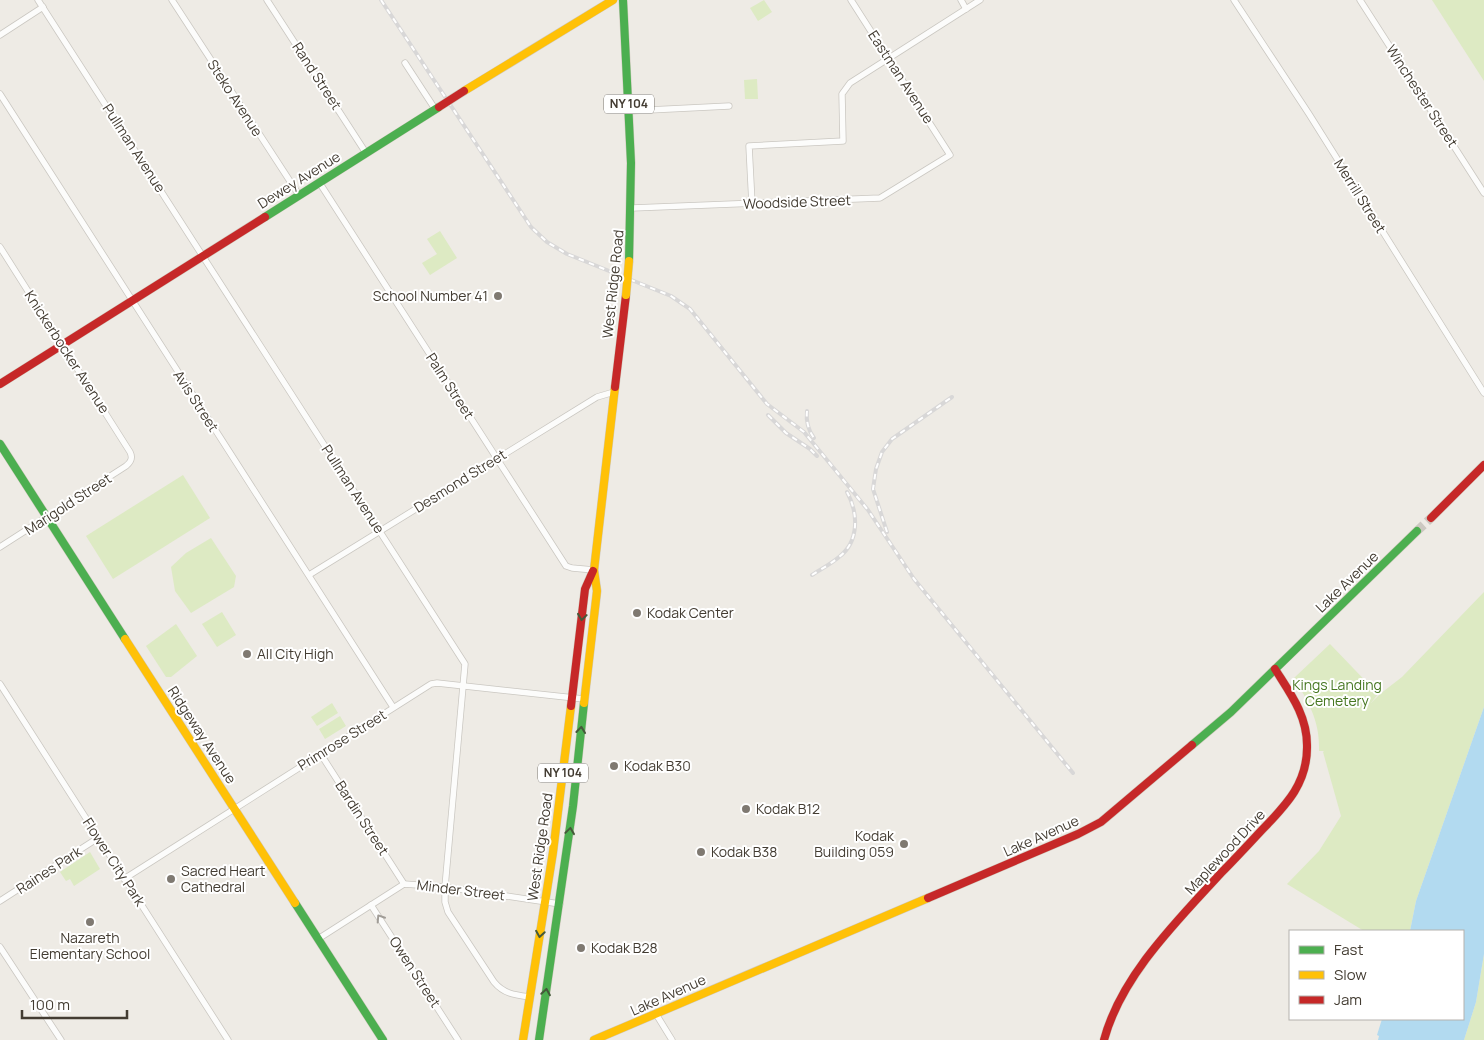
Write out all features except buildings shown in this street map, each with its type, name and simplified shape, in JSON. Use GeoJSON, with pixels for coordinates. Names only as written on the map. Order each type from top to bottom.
{"type":"FeatureCollection","features":[{"type":"Feature","properties":{"kind":"main road","name":"Dewey Avenue"},"geometry":{"type":"LineString","coordinates":[[0,384],[366,152],[613,0]]}},
{"type":"Feature","properties":{"kind":"main road","name":"West Ridge Road"},"geometry":{"type":"LineString","coordinates":[[539,1040],[573,806],[597,591],[594,570],[630,261],[632,208],[623,0]]}},
{"type":"Feature","properties":{"kind":"main road","name":"Ridgeway Avenue"},"geometry":{"type":"LineString","coordinates":[[0,444],[383,1040]]}},
{"type":"Feature","properties":{"kind":"main road"},"geometry":{"type":"LineString","coordinates":[[1431,518],[1484,465]]}},
{"type":"Feature","properties":{"kind":"main road","name":"Lake Avenue"},"geometry":{"type":"LineString","coordinates":[[594,1040],[1090,828],[1117,810],[1212,730],[1417,531]]}},
{"type":"Feature","properties":{"kind":"main road","name":"West Ridge Road"},"geometry":{"type":"LineString","coordinates":[[523,1040],[554,844],[585,590],[594,570]]}},
{"type":"Feature","properties":{"kind":"main road","name":"Maplewood Drive"},"geometry":{"type":"LineString","coordinates":[[1104,1040],[1114,1007],[1135,974],[1179,919],[1287,804],[1298,788],[1307,759],[1305,725],[1299,708],[1275,669]]}},
{"type":"Feature","properties":{"kind":"street","name":"Pullman Avenue"},"geometry":{"type":"LineString","coordinates":[[38,0],[465,664],[445,902],[448,912],[494,982],[502,990],[530,997]]}},
{"type":"Feature","properties":{"kind":"street","name":"Steko Avenue"},"geometry":{"type":"LineString","coordinates":[[172,0],[299,195]]}},
{"type":"Feature","properties":{"kind":"street","name":"Rand Street"},"geometry":{"type":"LineString","coordinates":[[267,0],[366,152]]}},
{"type":"Feature","properties":{"kind":"street","name":"Eastman Avenue"},"geometry":{"type":"LineString","coordinates":[[851,0],[950,155]]}},
{"type":"Feature","properties":{"kind":"street"},"geometry":{"type":"LineString","coordinates":[[960,0],[966,9]]}},
{"type":"Feature","properties":{"kind":"street"},"geometry":{"type":"LineString","coordinates":[[752,204],[749,146],[843,141],[842,102],[845,88],[888,58],[980,0]]}},
{"type":"Feature","properties":{"kind":"street","name":"Merrill Street"},"geometry":{"type":"LineString","coordinates":[[1234,0],[1309,114],[1484,393]]}},
{"type":"Feature","properties":{"kind":"street","name":"Winchester Street"},"geometry":{"type":"LineString","coordinates":[[1360,0],[1484,193]]}},
{"type":"Feature","properties":{"kind":"street"},"geometry":{"type":"LineString","coordinates":[[0,35],[43,7]]}},
{"type":"Feature","properties":{"kind":"street"},"geometry":{"type":"LineString","coordinates":[[405,63],[437,108]]}},
{"type":"Feature","properties":{"kind":"street","name":"Avis Street"},"geometry":{"type":"LineString","coordinates":[[0,94],[393,707]]}},
{"type":"Feature","properties":{"kind":"street"},"geometry":{"type":"LineString","coordinates":[[629,111],[729,106]]}},
{"type":"Feature","properties":{"kind":"street","name":"Woodside Street"},"geometry":{"type":"LineString","coordinates":[[632,208],[880,198],[950,155]]}},
{"type":"Feature","properties":{"kind":"street","name":"Palm Street"},"geometry":{"type":"LineString","coordinates":[[319,182],[566,566],[594,570]]}},
{"type":"Feature","properties":{"kind":"street","name":"Knickerbocker Avenue"},"geometry":{"type":"LineString","coordinates":[[0,247],[132,457]]}},
{"type":"Feature","properties":{"kind":"street","name":"Desmond Street"},"geometry":{"type":"LineString","coordinates":[[309,575],[596,397],[614,392]]}},
{"type":"Feature","properties":{"kind":"street","name":"Marigold Street"},"geometry":{"type":"LineString","coordinates":[[0,548],[126,466],[132,457]]}},
{"type":"Feature","properties":{"kind":"street","name":"Flower City Park"},"geometry":{"type":"LineString","coordinates":[[0,684],[228,1040]]}},
{"type":"Feature","properties":{"kind":"street","name":"Primrose Street"},"geometry":{"type":"LineString","coordinates":[[124,879],[431,684],[584,699]]}},
{"type":"Feature","properties":{"kind":"street","name":"Bardin Street"},"geometry":{"type":"LineString","coordinates":[[320,753],[404,884]]}},
{"type":"Feature","properties":{"kind":"street","name":"Raines Park"},"geometry":{"type":"LineString","coordinates":[[0,901],[98,838]]}},
{"type":"Feature","properties":{"kind":"street","name":"Minder Street"},"geometry":{"type":"LineString","coordinates":[[318,938],[404,884],[445,887],[560,904]]}},
{"type":"Feature","properties":{"kind":"street","name":"Owen Street"},"geometry":{"type":"LineString","coordinates":[[371,905],[458,1040]]}},
{"type":"Feature","properties":{"kind":"street"},"geometry":{"type":"LineString","coordinates":[[0,947],[61,1040]]}},
{"type":"Feature","properties":{"kind":"street"},"geometry":{"type":"LineString","coordinates":[[656,1014],[672,1040]]}},
{"type":"Feature","properties":{"kind":"green space"},"geometry":{"type":"Polygon","coordinates":[[[764,0],[772,12],[758,21],[750,8],[764,0]]]}},
{"type":"Feature","properties":{"kind":"green space"},"geometry":{"type":"Polygon","coordinates":[[[1432,0],[1484,0],[1484,81],[1432,0]]]}},
{"type":"Feature","properties":{"kind":"green space"},"geometry":{"type":"Polygon","coordinates":[[[757,79],[758,99],[745,99],[744,80],[757,79]]]}},
{"type":"Feature","properties":{"kind":"green space"},"geometry":{"type":"Polygon","coordinates":[[[440,231],[457,258],[430,275],[422,263],[437,254],[427,239],[440,231]]]}},
{"type":"Feature","properties":{"kind":"green space"},"geometry":{"type":"Polygon","coordinates":[[[183,475],[210,518],[113,579],[86,536],[183,475]]]}},
{"type":"Feature","properties":{"kind":"green space"},"geometry":{"type":"Polygon","coordinates":[[[211,538],[236,576],[234,587],[191,613],[175,591],[171,567],[186,553],[211,538]]]}},
{"type":"Feature","properties":{"kind":"green space","name":"Kings Landing Cemetery"},"geometry":{"type":"Polygon","coordinates":[[[1484,592],[1484,707],[1416,901],[1410,930],[1362,930],[1287,884],[1319,851],[1341,816],[1324,751],[1319,751],[1318,730],[1315,721],[1309,704],[1294,678],[1330,644],[1378,694],[1371,703],[1402,677],[1484,592]]]}},
{"type":"Feature","properties":{"kind":"green space"},"geometry":{"type":"Polygon","coordinates":[[[222,612],[236,635],[217,647],[202,624],[222,612]]]}},
{"type":"Feature","properties":{"kind":"green space"},"geometry":{"type":"Polygon","coordinates":[[[176,624],[197,656],[171,677],[166,677],[146,646],[176,624]]]}},
{"type":"Feature","properties":{"kind":"green space"},"geometry":{"type":"Polygon","coordinates":[[[332,703],[338,713],[317,726],[311,717],[332,703]]]}},
{"type":"Feature","properties":{"kind":"green space"},"geometry":{"type":"Polygon","coordinates":[[[340,716],[346,726],[325,739],[319,729],[340,716]]]}},
{"type":"Feature","properties":{"kind":"green space"},"geometry":{"type":"Polygon","coordinates":[[[90,852],[100,869],[74,886],[70,879],[66,881],[60,872],[90,852]]]}},
{"type":"Feature","properties":{"kind":"green space"},"geometry":{"type":"Polygon","coordinates":[[[1484,954],[1484,1040],[1464,1040],[1476,1002],[1484,954]]]}},
{"type":"Feature","properties":{"kind":"water"},"geometry":{"type":"Polygon","coordinates":[[[1484,707],[1484,954],[1476,1002],[1464,1040],[1378,1040],[1379,1036],[1377,1035],[1382,1020],[1464,1020],[1464,930],[1410,930],[1416,901],[1484,707]]]}},
{"type":"Feature","properties":{"kind":"tunnel"},"geometry":{"type":"LineString","coordinates":[[1417,531],[1431,518]]}},
{"type":"Feature","properties":{"kind":"railway"},"geometry":{"type":"LineString","coordinates":[[381,0],[531,227],[547,242],[567,254],[671,296],[690,309],[767,404],[804,432],[868,510],[914,579],[1073,773]]}},
{"type":"Feature","properties":{"kind":"railway"},"geometry":{"type":"LineString","coordinates":[[887,532],[873,489],[876,469],[882,452],[892,439],[952,397]]}},
{"type":"Feature","properties":{"kind":"railway"},"geometry":{"type":"LineString","coordinates":[[807,411],[808,425],[814,438]]}},
{"type":"Feature","properties":{"kind":"railway"},"geometry":{"type":"LineString","coordinates":[[768,415],[786,433],[817,456]]}},
{"type":"Feature","properties":{"kind":"railway"},"geometry":{"type":"LineString","coordinates":[[812,575],[839,557],[851,543],[854,535],[855,517],[847,492]]}},
{"type":"Feature","properties":{"kind":"traffic: fast"},"geometry":{"type":"LineString","coordinates":[[623,0],[631,163],[629,261]]}},
{"type":"Feature","properties":{"kind":"traffic: fast"},"geometry":{"type":"LineString","coordinates":[[265,217],[439,107]]}},
{"type":"Feature","properties":{"kind":"traffic: fast"},"geometry":{"type":"LineString","coordinates":[[0,444],[125,639]]}},
{"type":"Feature","properties":{"kind":"traffic: fast"},"geometry":{"type":"LineString","coordinates":[[1192,745],[1231,712],[1417,531]]}},
{"type":"Feature","properties":{"kind":"traffic: fast"},"geometry":{"type":"LineString","coordinates":[[539,1040],[573,806],[584,703]]}},
{"type":"Feature","properties":{"kind":"traffic: fast"},"geometry":{"type":"LineString","coordinates":[[295,903],[383,1040]]}},
{"type":"Feature","properties":{"kind":"traffic: slow"},"geometry":{"type":"LineString","coordinates":[[464,91],[613,0]]}},
{"type":"Feature","properties":{"kind":"traffic: slow"},"geometry":{"type":"LineString","coordinates":[[626,295],[629,261]]}},
{"type":"Feature","properties":{"kind":"traffic: slow"},"geometry":{"type":"LineString","coordinates":[[584,703],[597,591],[594,570],[615,387]]}},
{"type":"Feature","properties":{"kind":"traffic: slow"},"geometry":{"type":"LineString","coordinates":[[125,639],[295,903]]}},
{"type":"Feature","properties":{"kind":"traffic: slow"},"geometry":{"type":"LineString","coordinates":[[523,1040],[553,852],[571,706]]}},
{"type":"Feature","properties":{"kind":"traffic: slow"},"geometry":{"type":"LineString","coordinates":[[594,1040],[928,898]]}},
{"type":"Feature","properties":{"kind":"traffic: jam"},"geometry":{"type":"LineString","coordinates":[[439,107],[464,91]]}},
{"type":"Feature","properties":{"kind":"traffic: jam"},"geometry":{"type":"LineString","coordinates":[[0,384],[265,217]]}},
{"type":"Feature","properties":{"kind":"traffic: jam"},"geometry":{"type":"LineString","coordinates":[[615,387],[626,295]]}},
{"type":"Feature","properties":{"kind":"traffic: jam"},"geometry":{"type":"LineString","coordinates":[[1431,518],[1484,465]]}},
{"type":"Feature","properties":{"kind":"traffic: jam"},"geometry":{"type":"LineString","coordinates":[[571,706],[585,589],[593,571]]}},
{"type":"Feature","properties":{"kind":"traffic: jam"},"geometry":{"type":"LineString","coordinates":[[1104,1040],[1112,1016],[1123,994],[1152,950],[1278,813],[1299,783],[1306,759],[1307,745],[1304,724],[1297,705],[1275,669]]}},
{"type":"Feature","properties":{"kind":"traffic: jam"},"geometry":{"type":"LineString","coordinates":[[928,898],[1078,834],[1101,822],[1192,745]]}},
{"type":"Feature","properties":{"kind":"place","name":"School Number 41"},"geometry":{"type":"Point","coordinates":[498,296]}},
{"type":"Feature","properties":{"kind":"place","name":"Kodak Center"},"geometry":{"type":"Point","coordinates":[637,613]}},
{"type":"Feature","properties":{"kind":"place","name":"All City High"},"geometry":{"type":"Point","coordinates":[247,654]}},
{"type":"Feature","properties":{"kind":"place","name":"Kodak B30"},"geometry":{"type":"Point","coordinates":[614,766]}},
{"type":"Feature","properties":{"kind":"place","name":"Kodak B12"},"geometry":{"type":"Point","coordinates":[746,809]}},
{"type":"Feature","properties":{"kind":"place","name":"Kodak Building 059"},"geometry":{"type":"Point","coordinates":[904,844]}},
{"type":"Feature","properties":{"kind":"place","name":"Kodak B38"},"geometry":{"type":"Point","coordinates":[701,852]}},
{"type":"Feature","properties":{"kind":"place","name":"Sacred Heart Cathedral"},"geometry":{"type":"Point","coordinates":[171,879]}},
{"type":"Feature","properties":{"kind":"place","name":"Nazareth Elementary School"},"geometry":{"type":"Point","coordinates":[90,922]}},
{"type":"Feature","properties":{"kind":"place","name":"Kodak B28"},"geometry":{"type":"Point","coordinates":[581,948]}}]}
